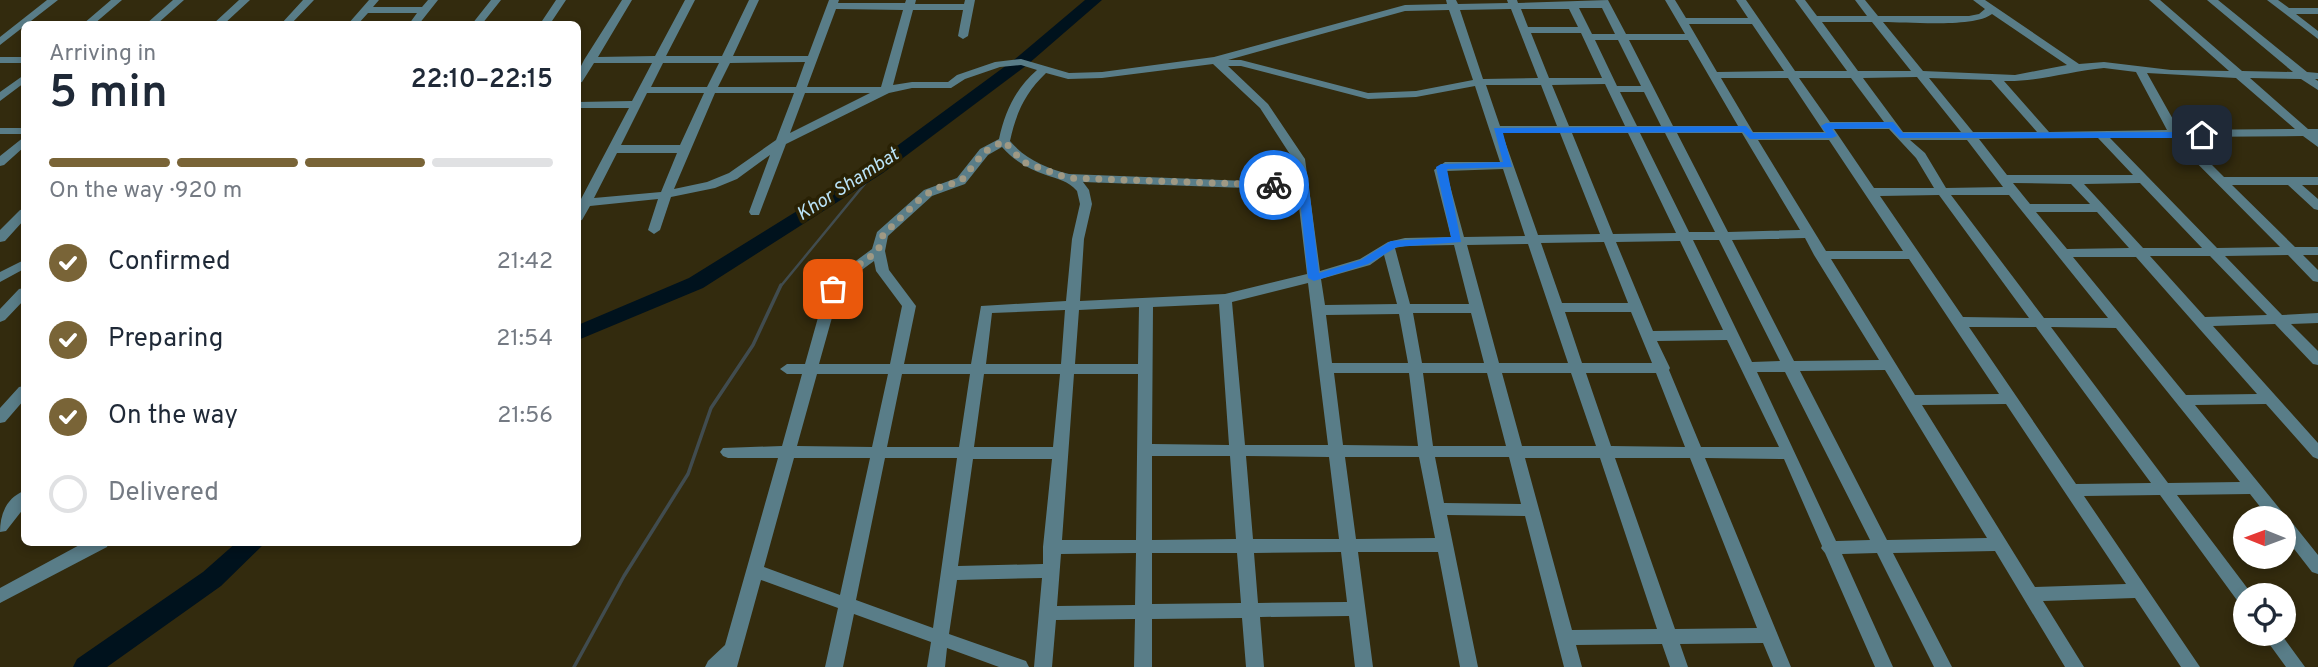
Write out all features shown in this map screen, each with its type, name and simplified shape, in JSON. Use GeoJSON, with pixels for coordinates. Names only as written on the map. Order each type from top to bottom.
{"type":"FeatureCollection","features":[{"type":"Feature","properties":{"kind":"street"},"geometry":{"type":"LineString","coordinates":[[26,21],[53,0]]}},
{"type":"Feature","properties":{"kind":"street"},"geometry":{"type":"LineString","coordinates":[[92,21],[117,0]]}},
{"type":"Feature","properties":{"kind":"street"},"geometry":{"type":"LineString","coordinates":[[155,21],[180,0]]}},
{"type":"Feature","properties":{"kind":"street"},"geometry":{"type":"LineString","coordinates":[[221,21],[245,0]]}},
{"type":"Feature","properties":{"kind":"street"},"geometry":{"type":"LineString","coordinates":[[289,21],[309,0]]}},
{"type":"Feature","properties":{"kind":"street"},"geometry":{"type":"LineString","coordinates":[[356,21],[374,0]]}},
{"type":"Feature","properties":{"kind":"street"},"geometry":{"type":"LineString","coordinates":[[416,21],[433,0]]}},
{"type":"Feature","properties":{"kind":"street"},"geometry":{"type":"LineString","coordinates":[[479,21],[496,0]]}},
{"type":"Feature","properties":{"kind":"street"},"geometry":{"type":"LineString","coordinates":[[547,21],[561,0]]}},
{"type":"Feature","properties":{"kind":"street"},"geometry":{"type":"LineString","coordinates":[[581,74],[591,52],[627,0]]}},
{"type":"Feature","properties":{"kind":"street"},"geometry":{"type":"LineString","coordinates":[[581,203],[690,0]]}},
{"type":"Feature","properties":{"kind":"street"},"geometry":{"type":"LineString","coordinates":[[654,230],[682,149],[713,91],[754,0]]}},
{"type":"Feature","properties":{"kind":"street"},"geometry":{"type":"LineString","coordinates":[[1670,0],[1808,234],[2075,667]]}},
{"type":"Feature","properties":{"kind":"street"},"geometry":{"type":"LineString","coordinates":[[1741,0],[2191,667]]}},
{"type":"Feature","properties":{"kind":"street"},"geometry":{"type":"LineString","coordinates":[[1800,0],[1896,130],[1921,156],[1942,191],[2234,583]]}},
{"type":"Feature","properties":{"kind":"street"},"geometry":{"type":"LineString","coordinates":[[1860,0],[2268,506]]}},
{"type":"Feature","properties":{"kind":"street"},"geometry":{"type":"LineString","coordinates":[[1978,0],[2077,66]]}},
{"type":"Feature","properties":{"kind":"street"},"geometry":{"type":"LineString","coordinates":[[2154,0],[2241,76],[2312,133],[2318,143]]}},
{"type":"Feature","properties":{"kind":"street"},"geometry":{"type":"LineString","coordinates":[[2212,0],[2312,76],[2318,87]]}},
{"type":"Feature","properties":{"kind":"street"},"geometry":{"type":"LineString","coordinates":[[2273,0],[2318,36]]}},
{"type":"Feature","properties":{"kind":"street"},"geometry":{"type":"LineString","coordinates":[[2309,0],[2318,9]]}},
{"type":"Feature","properties":{"kind":"street"},"geometry":{"type":"LineString","coordinates":[[1571,2],[1789,453],[1884,667]]}},
{"type":"Feature","properties":{"kind":"street"},"geometry":{"type":"LineString","coordinates":[[1217,62],[1352,25],[1395,10],[1452,3],[1604,2],[1667,130],[1792,366],[1943,667]]}},
{"type":"Feature","properties":{"kind":"street"},"geometry":{"type":"LineString","coordinates":[[755,212],[833,3],[970,3],[963,36]]}},
{"type":"Feature","properties":{"kind":"street"},"geometry":{"type":"LineString","coordinates":[[581,203],[665,195],[710,186],[733,176],[781,142],[886,90],[910,3]]}},
{"type":"Feature","properties":{"kind":"street"},"geometry":{"type":"LineString","coordinates":[[1452,3],[1679,667]]}},
{"type":"Feature","properties":{"kind":"street"},"geometry":{"type":"LineString","coordinates":[[1513,3],[1782,667]]}},
{"type":"Feature","properties":{"kind":"street"},"geometry":{"type":"LineString","coordinates":[[2286,11],[2318,9]]}},
{"type":"Feature","properties":{"kind":"street"},"geometry":{"type":"LineString","coordinates":[[366,10],[425,10]]}},
{"type":"Feature","properties":{"kind":"street"},"geometry":{"type":"LineString","coordinates":[[1814,19],[1969,19],[1982,17],[1991,10]]}},
{"type":"Feature","properties":{"kind":"street"},"geometry":{"type":"LineString","coordinates":[[1682,21],[1755,21]]}},
{"type":"Feature","properties":{"kind":"street"},"geometry":{"type":"LineString","coordinates":[[1,41],[21,25]]}},
{"type":"Feature","properties":{"kind":"street"},"geometry":{"type":"LineString","coordinates":[[1524,30],[1622,37],[1692,37]]}},
{"type":"Feature","properties":{"kind":"street"},"geometry":{"type":"LineString","coordinates":[[591,52],[659,59],[812,59]]}},
{"type":"Feature","properties":{"kind":"street"},"geometry":{"type":"LineString","coordinates":[[0,60],[21,60]]}},
{"type":"Feature","properties":{"kind":"street"},"geometry":{"type":"LineString","coordinates":[[644,90],[886,90],[912,85],[951,85],[999,64],[1021,62],[1042,71],[1083,77],[1217,62],[1241,63],[1368,96],[1416,94],[1480,82],[1545,81],[1648,89]]}},
{"type":"Feature","properties":{"kind":"street"},"geometry":{"type":"LineString","coordinates":[[1217,62],[1278,124],[1299,159],[1346,547],[1364,667]]}},
{"type":"Feature","properties":{"kind":"street"},"geometry":{"type":"LineString","coordinates":[[1713,75],[1854,73],[1995,78],[2023,77],[2077,66],[2104,65],[2140,70],[2241,76],[2312,76]]}},
{"type":"Feature","properties":{"kind":"street"},"geometry":{"type":"LineString","coordinates":[[2140,70],[2176,136],[2318,278]]}},
{"type":"Feature","properties":{"kind":"street"},"geometry":{"type":"LineString","coordinates":[[1004,141],[1009,115],[1021,91],[1042,71]]}},
{"type":"Feature","properties":{"kind":"street"},"geometry":{"type":"LineString","coordinates":[[1995,78],[2047,136]]}},
{"type":"Feature","properties":{"kind":"street"},"geometry":{"type":"LineString","coordinates":[[0,98],[21,81]]}},
{"type":"Feature","properties":{"kind":"street"},"geometry":{"type":"LineString","coordinates":[[12,89],[21,88]]}},
{"type":"Feature","properties":{"kind":"street"},"geometry":{"type":"LineString","coordinates":[[581,105],[635,104]]}},
{"type":"Feature","properties":{"kind":"street"},"geometry":{"type":"LineString","coordinates":[[1497,130],[1896,130],[1970,136],[2312,133]]}},
{"type":"Feature","properties":{"kind":"street"},"geometry":{"type":"LineString","coordinates":[[0,131],[21,131]]}},
{"type":"Feature","properties":{"kind":"street"},"geometry":{"type":"LineString","coordinates":[[2103,136],[2318,360]]}},
{"type":"Feature","properties":{"kind":"street"},"geometry":{"type":"LineString","coordinates":[[1004,141],[1023,162],[1068,178],[1084,188],[1088,196],[1078,239],[1042,667]]}},
{"type":"Feature","properties":{"kind":"street"},"geometry":{"type":"LineString","coordinates":[[834,667],[909,306],[883,271],[878,251],[883,235],[919,200],[934,189],[961,181],[984,152],[1004,141]]}},
{"type":"Feature","properties":{"kind":"street"},"geometry":{"type":"LineString","coordinates":[[0,162],[21,144]]}},
{"type":"Feature","properties":{"kind":"street"},"geometry":{"type":"LineString","coordinates":[[612,149],[682,149]]}},
{"type":"Feature","properties":{"kind":"street"},"geometry":{"type":"LineString","coordinates":[[1509,164],[1441,167],[1457,240],[1517,452],[1573,667]]}},
{"type":"Feature","properties":{"kind":"street"},"geometry":{"type":"LineString","coordinates":[[1068,178],[1304,187]]}},
{"type":"Feature","properties":{"kind":"street"},"geometry":{"type":"LineString","coordinates":[[2003,179],[2144,179]]}},
{"type":"Feature","properties":{"kind":"street"},"geometry":{"type":"LineString","coordinates":[[2074,180],[2318,453]]}},
{"type":"Feature","properties":{"kind":"street"},"geometry":{"type":"LineString","coordinates":[[2222,181],[2318,181]]}},
{"type":"Feature","properties":{"kind":"street"},"geometry":{"type":"LineString","coordinates":[[2291,181],[2318,206]]}},
{"type":"Feature","properties":{"kind":"street"},"geometry":{"type":"LineString","coordinates":[[1871,192],[2013,191]]}},
{"type":"Feature","properties":{"kind":"street"},"geometry":{"type":"LineString","coordinates":[[2026,208],[2100,208]]}},
{"type":"Feature","properties":{"kind":"street"},"geometry":{"type":"LineString","coordinates":[[0,238],[21,217]]}},
{"type":"Feature","properties":{"kind":"street"},"geometry":{"type":"LineString","coordinates":[[936,667],[986,309],[1225,299],[1314,278],[1364,262],[1388,246],[1534,237],[1808,234]]}},
{"type":"Feature","properties":{"kind":"street"},"geometry":{"type":"LineString","coordinates":[[1388,246],[1403,310],[1411,331],[1413,368],[1426,452],[1469,667]]}},
{"type":"Feature","properties":{"kind":"street"},"geometry":{"type":"LineString","coordinates":[[728,667],[833,289],[838,280],[878,251]]}},
{"type":"Feature","properties":{"kind":"street"},"geometry":{"type":"LineString","coordinates":[[2064,253],[2318,251]]}},
{"type":"Feature","properties":{"kind":"street"},"geometry":{"type":"LineString","coordinates":[[1821,255],[1913,255]]}},
{"type":"Feature","properties":{"kind":"street"},"geometry":{"type":"LineString","coordinates":[[0,278],[21,266]]}},
{"type":"Feature","properties":{"kind":"street"},"geometry":{"type":"LineString","coordinates":[[0,317],[21,295]]}},
{"type":"Feature","properties":{"kind":"street"},"geometry":{"type":"LineString","coordinates":[[1225,299],[1255,667]]}},
{"type":"Feature","properties":{"kind":"street"},"geometry":{"type":"LineString","coordinates":[[1143,667],[1142,547],[1147,450],[1146,304]]}},
{"type":"Feature","properties":{"kind":"street"},"geometry":{"type":"LineString","coordinates":[[1557,308],[1637,307]]}},
{"type":"Feature","properties":{"kind":"street"},"geometry":{"type":"LineString","coordinates":[[1319,310],[1477,308]]}},
{"type":"Feature","properties":{"kind":"street"},"geometry":{"type":"LineString","coordinates":[[2202,322],[2318,318]]}},
{"type":"Feature","properties":{"kind":"street"},"geometry":{"type":"LineString","coordinates":[[1959,322],[2120,323]]}},
{"type":"Feature","properties":{"kind":"street"},"geometry":{"type":"LineString","coordinates":[[1649,336],[1732,335]]}},
{"type":"Feature","properties":{"kind":"street"},"geometry":{"type":"LineString","coordinates":[[1748,367],[1889,365]]}},
{"type":"Feature","properties":{"kind":"street"},"geometry":{"type":"LineString","coordinates":[[1325,368],[1662,368]]}},
{"type":"Feature","properties":{"kind":"street"},"geometry":{"type":"LineString","coordinates":[[787,369],[1146,369]]}},
{"type":"Feature","properties":{"kind":"street"},"geometry":{"type":"LineString","coordinates":[[0,418],[21,394]]}},
{"type":"Feature","properties":{"kind":"street"},"geometry":{"type":"LineString","coordinates":[[1910,400],[2011,399]]}},
{"type":"Feature","properties":{"kind":"street"},"geometry":{"type":"LineString","coordinates":[[2183,400],[2270,399]]}},
{"type":"Feature","properties":{"kind":"street"},"geometry":{"type":"LineString","coordinates":[[1147,450],[1789,453]]}},
{"type":"Feature","properties":{"kind":"street"},"geometry":{"type":"LineString","coordinates":[[728,452],[1058,453]]}},
{"type":"Feature","properties":{"kind":"street"},"geometry":{"type":"LineString","coordinates":[[2073,490],[2254,488]]}},
{"type":"Feature","properties":{"kind":"street"},"geometry":{"type":"LineString","coordinates":[[0,527],[21,501]]}},
{"type":"Feature","properties":{"kind":"street"},"geometry":{"type":"LineString","coordinates":[[1438,509],[1531,510]]}},
{"type":"Feature","properties":{"kind":"street"},"geometry":{"type":"LineString","coordinates":[[2296,540],[2318,568]]}},
{"type":"Feature","properties":{"kind":"street"},"geometry":{"type":"LineString","coordinates":[[1829,548],[1999,544]]}},
{"type":"Feature","properties":{"kind":"street"},"geometry":{"type":"LineString","coordinates":[[1051,547],[1444,545]]}},
{"type":"Feature","properties":{"kind":"street"},"geometry":{"type":"LineString","coordinates":[[0,596],[94,546]]}},
{"type":"Feature","properties":{"kind":"street"},"geometry":{"type":"LineString","coordinates":[[755,571],[1020,667]]}},
{"type":"Feature","properties":{"kind":"street"},"geometry":{"type":"LineString","coordinates":[[949,573],[1050,571]]}},
{"type":"Feature","properties":{"kind":"street"},"geometry":{"type":"LineString","coordinates":[[2031,594],[2140,591]]}},
{"type":"Feature","properties":{"kind":"street"},"geometry":{"type":"LineString","coordinates":[[1046,612],[1355,609]]}},
{"type":"Feature","properties":{"kind":"street"},"geometry":{"type":"LineString","coordinates":[[1564,638],[1769,635]]}},
{"type":"Feature","properties":{"kind":"street"},"geometry":{"type":"LineString","coordinates":[[2281,646],[2296,667]]}},
{"type":"Feature","properties":{"kind":"street"},"geometry":{"type":"LineString","coordinates":[[714,667],[733,648]]}},
{"type":"Feature","properties":{"kind":"waterway","name":"Khor Shambat"},"geometry":{"type":"LineString","coordinates":[[581,332],[696,283],[877,169],[1021,62],[1094,0]]}},
{"type":"Feature","properties":{"kind":"waterway"},"geometry":{"type":"LineString","coordinates":[[780,287],[877,169]]}},
{"type":"Feature","properties":{"kind":"waterway"},"geometry":{"type":"LineString","coordinates":[[574,667],[624,576],[688,474],[711,408],[753,345],[780,287]]}},
{"type":"Feature","properties":{"kind":"waterway","name":"Khor Shambat"},"geometry":{"type":"LineString","coordinates":[[86,667],[212,579],[249,546]]}},
{"type":"Feature","properties":{"kind":"way so far"},"geometry":{"type":"LineString","coordinates":[[833,289],[838,280],[878,251],[883,235],[919,200],[934,189],[953,185],[967,177],[984,152],[1004,141],[1023,162],[1068,178],[1150,183],[1274,185]]}},
{"type":"Feature","properties":{"kind":"route"},"geometry":{"type":"LineString","coordinates":[[1274,185],[1304,187],[1314,278],[1364,262],[1381,249],[1395,243],[1457,240],[1441,167],[1509,164],[1497,130],[1746,129],[1750,136],[1832,136],[1826,126],[1893,125],[1900,135],[2202,135]]}}]}
